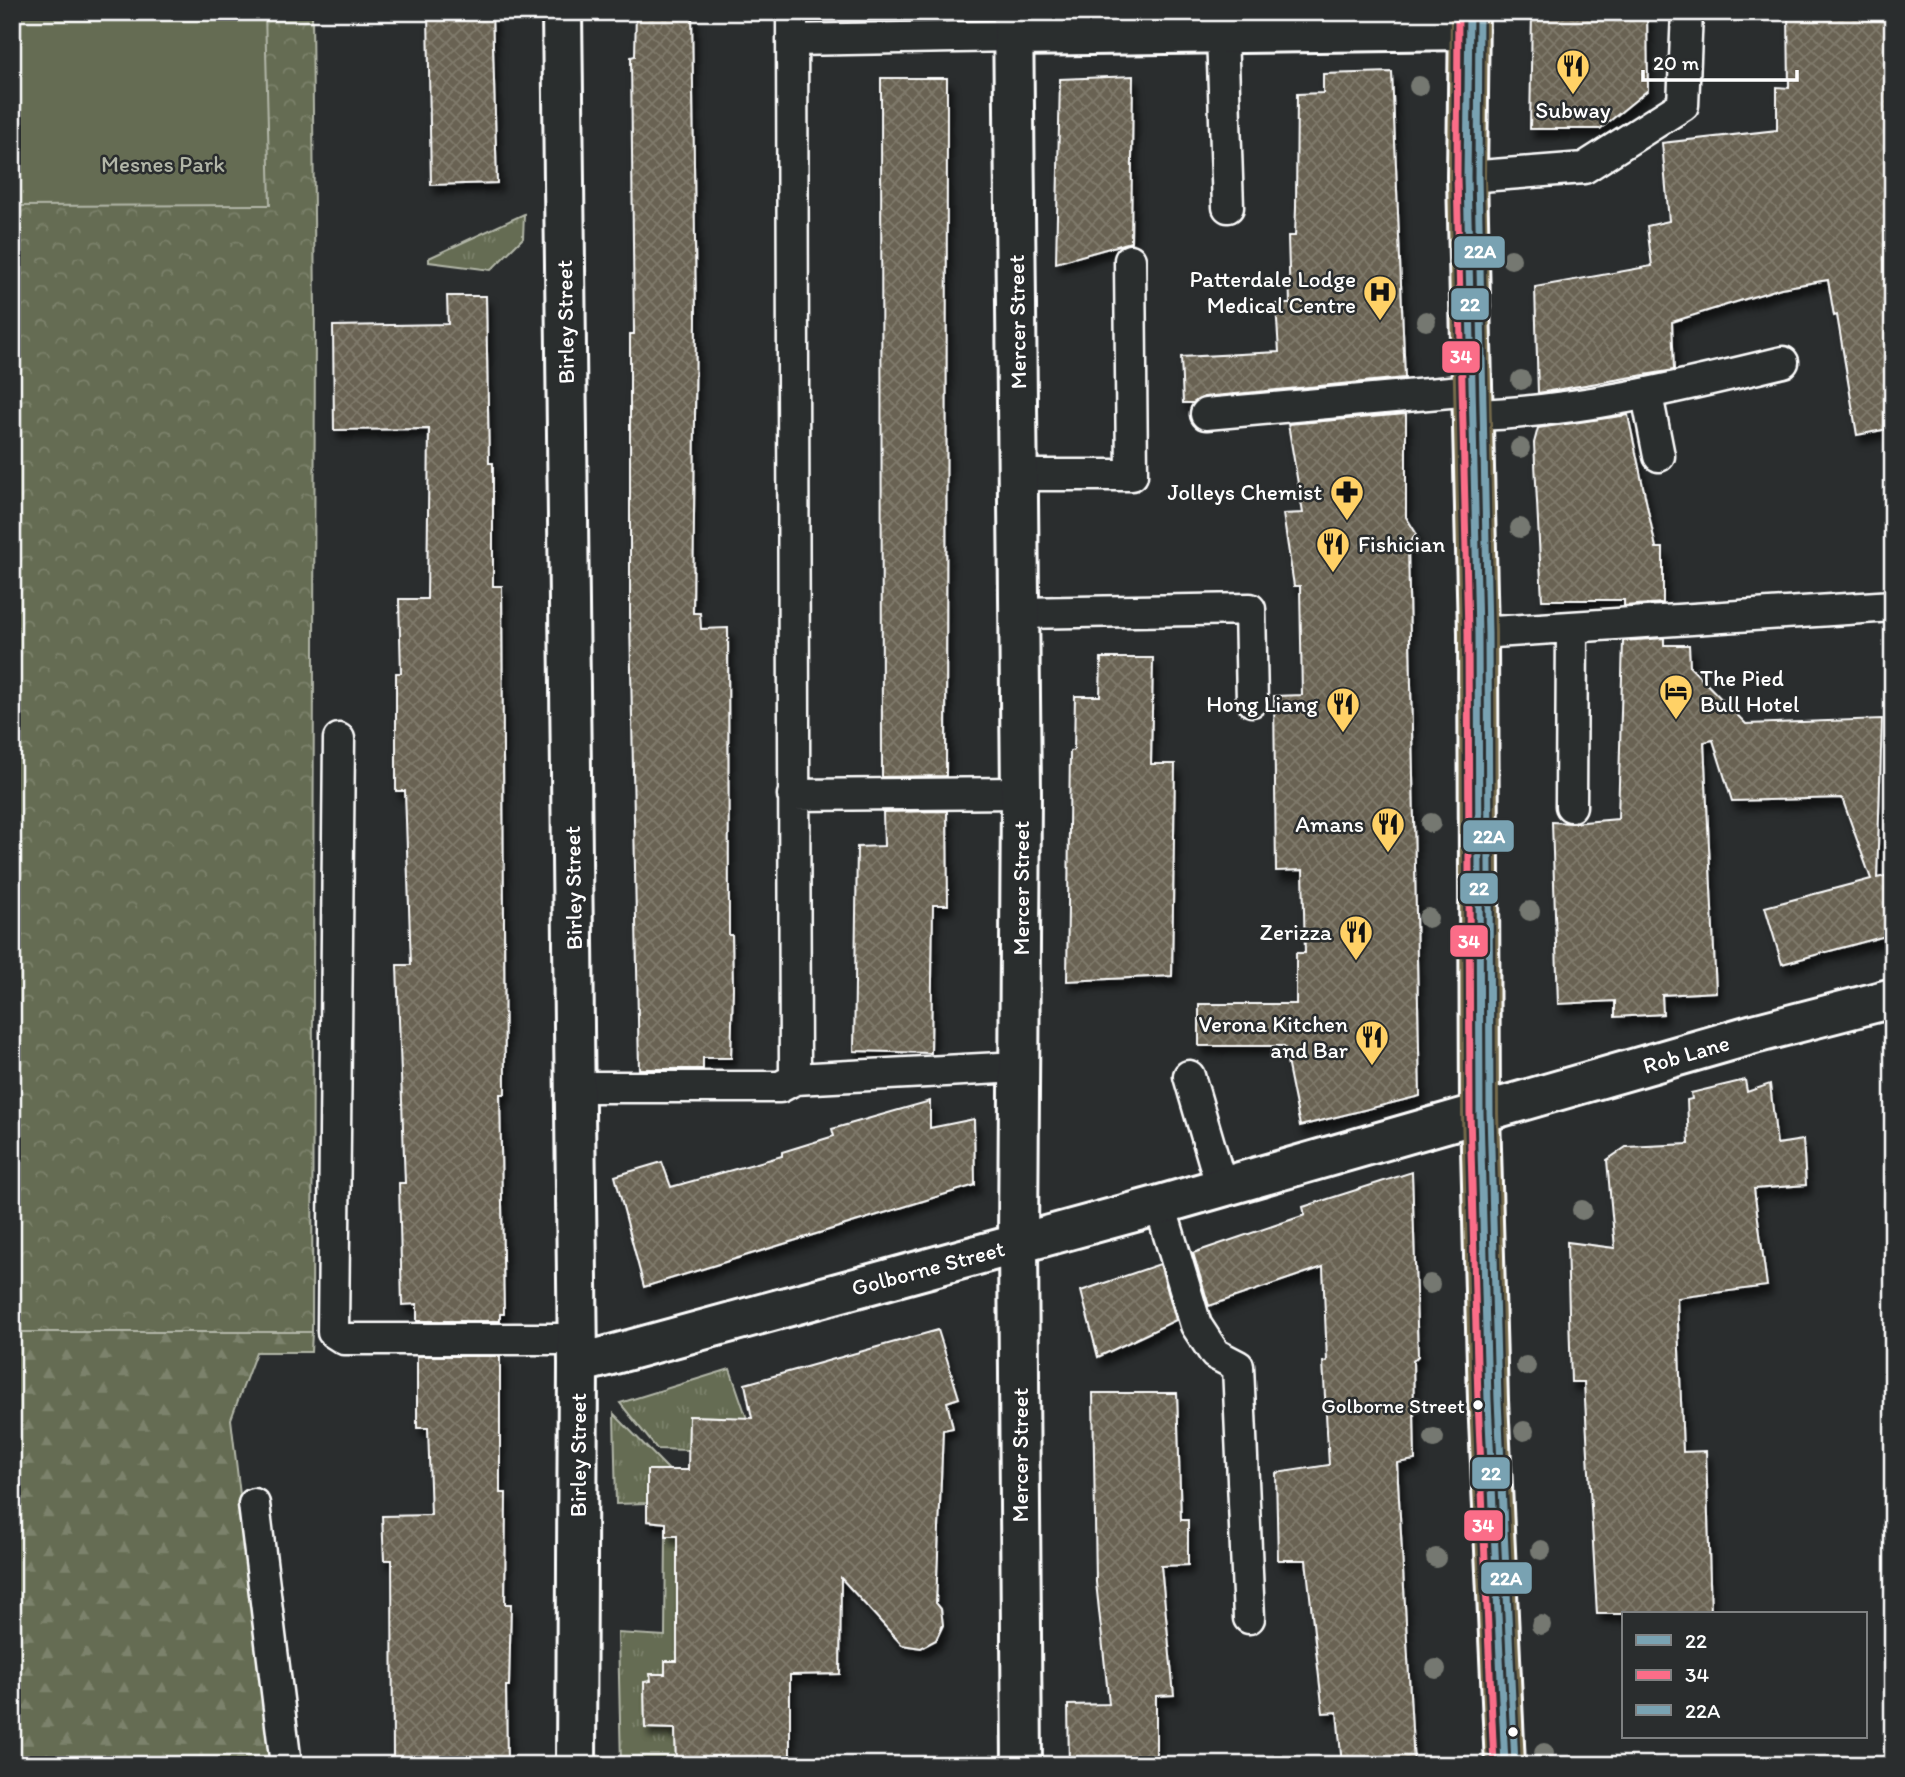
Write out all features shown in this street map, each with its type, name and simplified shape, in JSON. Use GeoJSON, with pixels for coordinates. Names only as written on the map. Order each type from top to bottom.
{"type":"FeatureCollection","features":[{"type":"Feature","properties":{"kind":"main road"},"geometry":{"type":"LineString","coordinates":[[1469,21],[1467,177],[1478,633],[1480,1113],[1486,1361],[1505,1765]]}},
{"type":"Feature","properties":{"kind":"street","name":"Birley Street"},"geometry":{"type":"LineString","coordinates":[[562,12],[578,1352],[576,1765]]}},
{"type":"Feature","properties":{"kind":"street"},"geometry":{"type":"LineString","coordinates":[[1013,24],[1204,26],[1469,21]]}},
{"type":"Feature","properties":{"kind":"street","name":"Mercer Street"},"geometry":{"type":"LineString","coordinates":[[1013,24],[1021,793],[1018,1243],[1022,1765]]}},
{"type":"Feature","properties":{"kind":"street","name":"Rob Lane"},"geometry":{"type":"LineString","coordinates":[[1480,1113],[1754,1034],[1893,998]]}},
{"type":"Feature","properties":{"kind":"street","name":"Golborne Street"},"geometry":{"type":"LineString","coordinates":[[578,1352],[1018,1243],[1480,1113]]}},
{"type":"Feature","properties":{"kind":"lane"},"geometry":{"type":"LineString","coordinates":[[1467,177],[1584,168],[1684,105],[1687,12]]}},
{"type":"Feature","properties":{"kind":"lane"},"geometry":{"type":"LineString","coordinates":[[795,1079],[792,26],[1013,24]]}},
{"type":"Feature","properties":{"kind":"lane"},"geometry":{"type":"LineString","coordinates":[[1204,26],[1228,206]]}},
{"type":"Feature","properties":{"kind":"lane"},"geometry":{"type":"LineString","coordinates":[[1019,475],[1132,475],[1130,260]]}},
{"type":"Feature","properties":{"kind":"lane"},"geometry":{"type":"LineString","coordinates":[[1206,414],[1472,402],[1526,413],[1647,395],[1783,362]]}},
{"type":"Feature","properties":{"kind":"lane"},"geometry":{"type":"LineString","coordinates":[[1647,395],[1659,456]]}},
{"type":"Feature","properties":{"kind":"lane"},"geometry":{"type":"LineString","coordinates":[[1478,633],[1893,607]]}},
{"type":"Feature","properties":{"kind":"lane"},"geometry":{"type":"LineString","coordinates":[[1019,613],[1250,609],[1252,701]]}},
{"type":"Feature","properties":{"kind":"lane"},"geometry":{"type":"LineString","coordinates":[[1571,806],[1572,627]]}},
{"type":"Feature","properties":{"kind":"lane"},"geometry":{"type":"LineString","coordinates":[[340,739],[334,1332],[344,1339],[578,1352]]}},
{"type":"Feature","properties":{"kind":"lane"},"geometry":{"type":"LineString","coordinates":[[793,795],[1021,793]]}},
{"type":"Feature","properties":{"kind":"lane"},"geometry":{"type":"LineString","coordinates":[[575,1087],[780,1087],[795,1079],[1019,1067]]}},
{"type":"Feature","properties":{"kind":"lane"},"geometry":{"type":"LineString","coordinates":[[1189,1076],[1222,1185]]}},
{"type":"Feature","properties":{"kind":"lane"},"geometry":{"type":"LineString","coordinates":[[1160,1205],[1196,1325],[1216,1354],[1238,1366],[1249,1618]]}},
{"type":"Feature","properties":{"kind":"lane"},"geometry":{"type":"LineString","coordinates":[[254,1504],[286,1765]]}},
{"type":"Feature","properties":{"kind":"green space","name":"Mesnes Park"},"geometry":{"type":"Polygon","coordinates":[[[12,12],[312,12],[315,313],[312,1332],[12,1332],[12,12]]]}},
{"type":"Feature","properties":{"kind":"green space","name":"Mesnes Park"},"geometry":{"type":"Polygon","coordinates":[[[12,12],[265,12],[270,205],[12,206],[12,12]]]}},
{"type":"Feature","properties":{"kind":"green space"},"geometry":{"type":"Polygon","coordinates":[[[524,214],[523,238],[491,270],[429,262],[429,258],[524,214]]]}},
{"type":"Feature","properties":{"kind":"green space"},"geometry":{"type":"Polygon","coordinates":[[[12,1332],[312,1332],[311,1352],[256,1352],[231,1419],[272,1765],[12,1765],[12,1332]]]}},
{"type":"Feature","properties":{"kind":"green space"},"geometry":{"type":"Polygon","coordinates":[[[730,1369],[759,1454],[724,1417],[690,1416],[688,1450],[657,1449],[620,1403],[730,1369]]]}},
{"type":"Feature","properties":{"kind":"green space"},"geometry":{"type":"Polygon","coordinates":[[[614,1414],[669,1470],[647,1470],[647,1503],[616,1504],[614,1414]]]}},
{"type":"Feature","properties":{"kind":"green space"},"geometry":{"type":"Polygon","coordinates":[[[666,1536],[677,1536],[677,1661],[665,1661],[665,1674],[651,1674],[651,1681],[644,1682],[645,1728],[675,1729],[676,1765],[621,1765],[618,1633],[665,1636],[666,1536]]]}},
{"type":"Feature","properties":{"kind":"building"},"geometry":{"type":"Polygon","coordinates":[[[428,12],[492,12],[497,183],[431,185],[428,12]]]}},
{"type":"Feature","properties":{"kind":"building"},"geometry":{"type":"Polygon","coordinates":[[[636,12],[692,12],[696,317],[693,613],[700,613],[701,629],[728,628],[729,935],[732,935],[733,988],[731,1058],[703,1058],[703,1069],[639,1069],[630,618],[630,334],[634,334],[631,57],[635,56],[636,12]]]}},
{"type":"Feature","properties":{"kind":"building"},"geometry":{"type":"Polygon","coordinates":[[[1532,12],[1647,12],[1648,90],[1600,129],[1530,129],[1532,12]]]}},
{"type":"Feature","properties":{"kind":"building"},"geometry":{"type":"Polygon","coordinates":[[[1788,12],[1893,12],[1893,428],[1857,435],[1837,315],[1834,316],[1828,280],[1781,288],[1672,322],[1674,370],[1538,393],[1535,287],[1652,266],[1647,226],[1669,221],[1662,143],[1777,130],[1777,87],[1789,88],[1788,12]]]}},
{"type":"Feature","properties":{"kind":"building"},"geometry":{"type":"Polygon","coordinates":[[[1392,72],[1405,378],[1204,397],[1193,403],[1183,403],[1181,357],[1279,352],[1276,304],[1290,304],[1288,236],[1295,236],[1297,94],[1323,93],[1323,74],[1392,72]]]}},
{"type":"Feature","properties":{"kind":"building"},"geometry":{"type":"Polygon","coordinates":[[[1133,76],[1131,242],[1056,263],[1060,79],[1133,76]]]}},
{"type":"Feature","properties":{"kind":"building"},"geometry":{"type":"Polygon","coordinates":[[[881,78],[947,78],[946,776],[882,777],[881,78]]]}},
{"type":"Feature","properties":{"kind":"building"},"geometry":{"type":"Polygon","coordinates":[[[447,296],[486,296],[489,463],[493,463],[493,586],[502,586],[505,1094],[500,1094],[504,1314],[500,1314],[500,1321],[417,1321],[417,1304],[402,1305],[399,1183],[405,1183],[397,965],[411,965],[405,791],[396,791],[396,673],[401,673],[399,599],[427,599],[429,429],[334,430],[333,326],[448,324],[447,296]]]}},
{"type":"Feature","properties":{"kind":"building"},"geometry":{"type":"Polygon","coordinates":[[[1406,414],[1406,517],[1416,533],[1408,547],[1420,1096],[1300,1126],[1284,1046],[1199,1046],[1199,1004],[1296,1004],[1296,953],[1305,953],[1303,870],[1276,871],[1274,696],[1302,695],[1300,586],[1294,586],[1283,514],[1303,513],[1288,424],[1406,414]]]}},
{"type":"Feature","properties":{"kind":"building"},"geometry":{"type":"Polygon","coordinates":[[[1628,415],[1656,548],[1663,548],[1663,603],[1624,606],[1624,600],[1542,600],[1534,443],[1538,428],[1628,415]]]}},
{"type":"Feature","properties":{"kind":"building"},"geometry":{"type":"Polygon","coordinates":[[[1664,638],[1664,645],[1689,645],[1690,667],[1746,724],[1882,719],[1877,878],[1893,874],[1893,934],[1782,964],[1765,907],[1871,879],[1842,798],[1732,801],[1713,740],[1704,742],[1716,992],[1662,995],[1663,1014],[1615,1017],[1615,1001],[1558,1004],[1552,822],[1618,819],[1623,641],[1664,638]]]}},
{"type":"Feature","properties":{"kind":"building"},"geometry":{"type":"Polygon","coordinates":[[[1101,658],[1153,658],[1151,764],[1175,764],[1172,976],[1067,981],[1070,751],[1074,750],[1075,696],[1100,696],[1101,658]]]}},
{"type":"Feature","properties":{"kind":"building"},"geometry":{"type":"Polygon","coordinates":[[[947,811],[948,905],[933,905],[931,1053],[854,1051],[857,847],[884,846],[883,812],[947,811]]]}},
{"type":"Feature","properties":{"kind":"building"},"geometry":{"type":"Polygon","coordinates":[[[1745,1080],[1747,1092],[1770,1084],[1777,1144],[1803,1140],[1806,1185],[1754,1189],[1767,1286],[1677,1298],[1683,1452],[1706,1451],[1711,1612],[1597,1614],[1584,1382],[1571,1382],[1567,1242],[1615,1248],[1607,1160],[1626,1147],[1689,1144],[1687,1100],[1692,1099],[1691,1093],[1745,1080]]]}},
{"type":"Feature","properties":{"kind":"building"},"geometry":{"type":"Polygon","coordinates":[[[930,1101],[930,1128],[974,1119],[975,1185],[644,1287],[615,1176],[662,1162],[671,1187],[782,1156],[782,1152],[834,1136],[832,1129],[930,1101]]]}},
{"type":"Feature","properties":{"kind":"building"},"geometry":{"type":"Polygon","coordinates":[[[1412,1172],[1418,1356],[1413,1361],[1415,1460],[1397,1463],[1414,1765],[1342,1765],[1337,1712],[1323,1713],[1306,1560],[1278,1560],[1276,1473],[1329,1465],[1323,1362],[1327,1361],[1323,1267],[1209,1306],[1193,1253],[1305,1215],[1303,1207],[1412,1172]]]}},
{"type":"Feature","properties":{"kind":"building"},"geometry":{"type":"Polygon","coordinates":[[[1160,1264],[1176,1320],[1098,1357],[1081,1291],[1160,1264]]]}},
{"type":"Feature","properties":{"kind":"building"},"geometry":{"type":"Polygon","coordinates":[[[938,1330],[959,1398],[947,1402],[953,1428],[943,1430],[936,1603],[941,1609],[943,1625],[936,1640],[921,1648],[902,1645],[841,1578],[840,1674],[790,1675],[790,1765],[676,1765],[675,1729],[645,1728],[644,1682],[651,1681],[650,1674],[665,1674],[665,1661],[677,1661],[677,1536],[666,1536],[666,1523],[647,1521],[647,1470],[688,1470],[689,1416],[752,1418],[745,1384],[938,1330]]]}},
{"type":"Feature","properties":{"kind":"building"},"geometry":{"type":"Polygon","coordinates":[[[417,1356],[500,1356],[500,1493],[506,1493],[505,1604],[511,1604],[509,1686],[506,1686],[507,1765],[437,1765],[436,1757],[393,1757],[392,1560],[384,1560],[382,1516],[431,1515],[428,1428],[417,1428],[417,1356]]]}},
{"type":"Feature","properties":{"kind":"building"},"geometry":{"type":"Polygon","coordinates":[[[1093,1393],[1177,1393],[1181,1520],[1188,1520],[1188,1565],[1161,1566],[1174,1695],[1156,1696],[1156,1765],[1069,1765],[1068,1705],[1109,1704],[1096,1582],[1093,1393]]]}},
{"type":"Feature","properties":{"kind":"transit line","name":"34"},"geometry":{"type":"LineString","coordinates":[[1458,12],[1457,177],[1468,633],[1470,1113],[1478,1400],[1494,1765]]}},
{"type":"Feature","properties":{"kind":"transit line","name":"22"},"geometry":{"type":"LineString","coordinates":[[1469,12],[1467,177],[1478,633],[1480,1113],[1488,1400],[1505,1765]]}},
{"type":"Feature","properties":{"kind":"transit line","name":"22A"},"geometry":{"type":"LineString","coordinates":[[1479,12],[1478,177],[1488,633],[1490,1113],[1498,1400],[1515,1765]]}},
{"type":"Feature","properties":{"kind":"place","name":"Subway"},"geometry":{"type":"Point","coordinates":[1573,96]}},
{"type":"Feature","properties":{"kind":"place","name":"Patterdale Lodge Medical Centre"},"geometry":{"type":"Point","coordinates":[1380,322]}},
{"type":"Feature","properties":{"kind":"place","name":"Jolleys Chemist"},"geometry":{"type":"Point","coordinates":[1347,522]}},
{"type":"Feature","properties":{"kind":"place","name":"Fishician"},"geometry":{"type":"Point","coordinates":[1333,574]}},
{"type":"Feature","properties":{"kind":"place","name":"The Pied Bull Hotel"},"geometry":{"type":"Point","coordinates":[1676,721]}},
{"type":"Feature","properties":{"kind":"place","name":"Hong Liang"},"geometry":{"type":"Point","coordinates":[1343,734]}},
{"type":"Feature","properties":{"kind":"place","name":"Amans"},"geometry":{"type":"Point","coordinates":[1388,854]}},
{"type":"Feature","properties":{"kind":"place","name":"Zerizza"},"geometry":{"type":"Point","coordinates":[1356,962]}},
{"type":"Feature","properties":{"kind":"place","name":"Verona Kitchen and Bar"},"geometry":{"type":"Point","coordinates":[1372,1067]}},
{"type":"Feature","properties":{"kind":"place","name":"Golborne Street"},"geometry":{"type":"Point","coordinates":[1478,1405]}}]}
